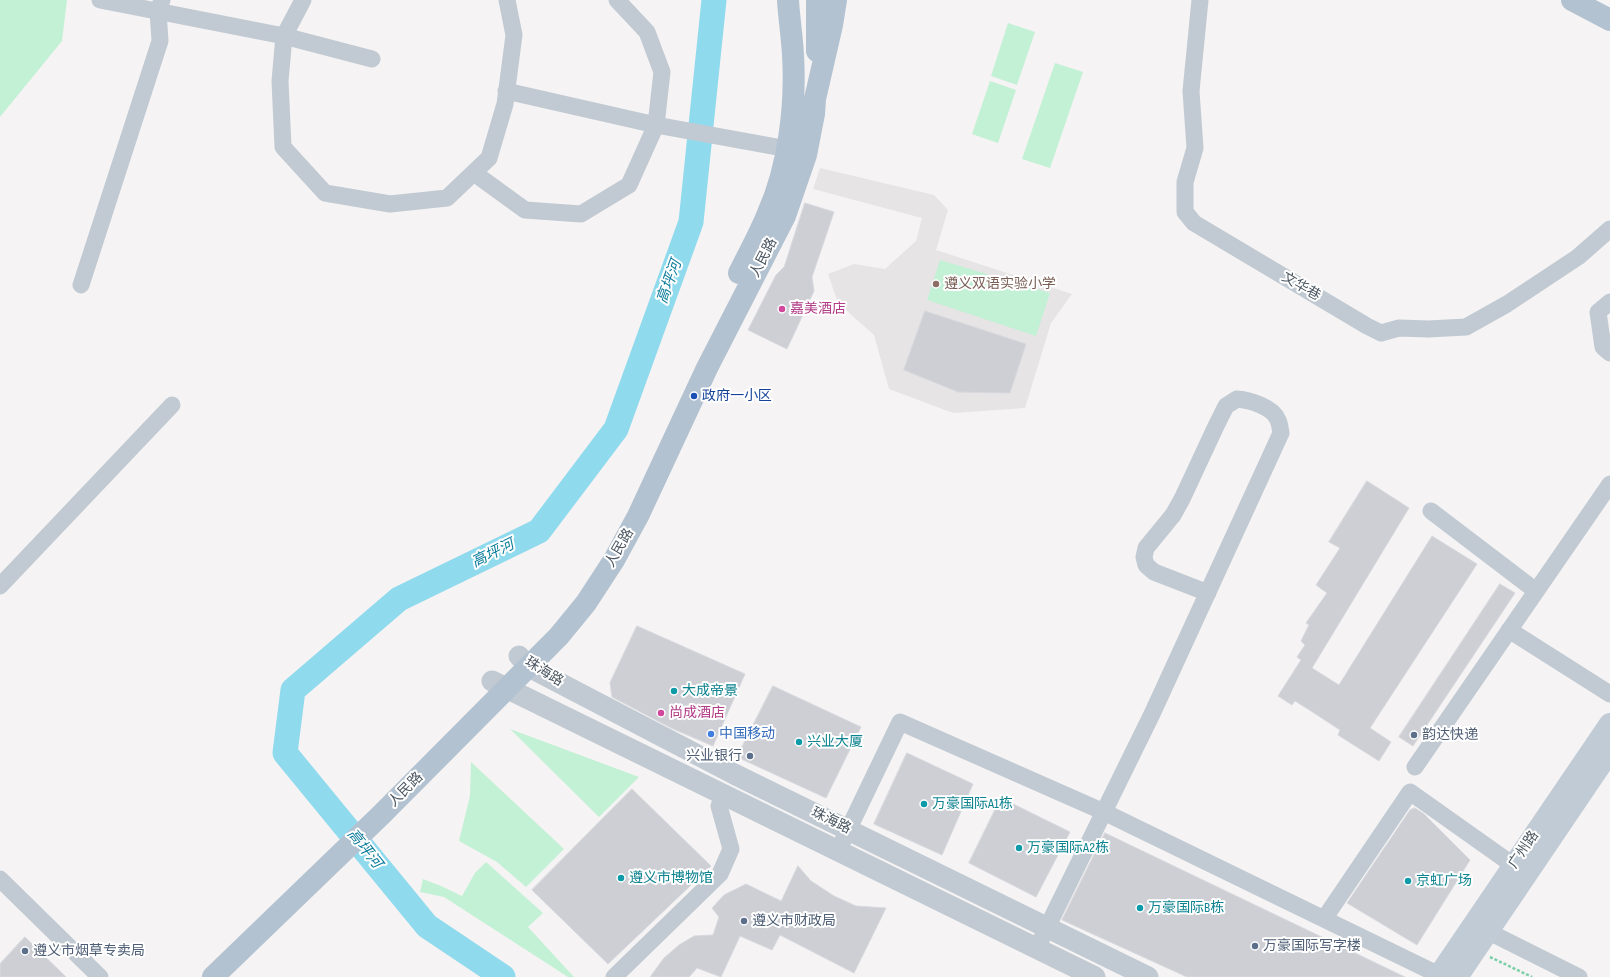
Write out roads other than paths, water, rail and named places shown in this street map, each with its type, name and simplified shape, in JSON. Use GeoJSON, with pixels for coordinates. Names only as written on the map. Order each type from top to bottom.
{"type":"FeatureCollection","features":[{"type":"Feature","properties":{"kind":"main road","name":"人民路"},"geometry":{"type":"LineString","coordinates":[[788,0],[789,26],[793,54],[792,106],[797,152]]}},
{"type":"Feature","properties":{"kind":"main road"},"geometry":{"type":"LineString","coordinates":[[792,106],[799,0]]}},
{"type":"Feature","properties":{"kind":"main road"},"geometry":{"type":"LineString","coordinates":[[815,99],[817,0]]}},
{"type":"Feature","properties":{"kind":"main road","name":"人民路"},"geometry":{"type":"LineString","coordinates":[[199,977],[321,864],[524,661],[559,636],[586,603],[618,554],[638,516],[707,368],[786,216],[797,152],[814,114],[815,99],[832,25],[836,0]]}},
{"type":"Feature","properties":{"kind":"main road"},"geometry":{"type":"LineString","coordinates":[[1572,0],[1610,20]]}},
{"type":"Feature","properties":{"kind":"main road","name":"广州路"},"geometry":{"type":"LineString","coordinates":[[1444,976],[1513,866],[1610,724]]}},
{"type":"Feature","properties":{"kind":"main road","name":"广州路"},"geometry":{"type":"LineString","coordinates":[[1444,976],[1475,950],[1610,751]]}},
{"type":"Feature","properties":{"kind":"main road","name":"人民路"},"geometry":{"type":"LineString","coordinates":[[213,977],[321,864]]}},
{"type":"Feature","properties":{"kind":"street"},"geometry":{"type":"LineString","coordinates":[[100,0],[160,6],[284,36],[372,60]]}},
{"type":"Feature","properties":{"kind":"street"},"geometry":{"type":"LineString","coordinates":[[302,0],[284,36],[280,81],[283,147],[325,193],[390,204],[447,198],[489,158],[505,104],[514,35],[507,0]]}},
{"type":"Feature","properties":{"kind":"street"},"geometry":{"type":"LineString","coordinates":[[474,173],[525,210],[581,214],[629,185],[656,125],[662,72],[647,32],[617,0]]}},
{"type":"Feature","properties":{"kind":"street","name":"文华巷"},"geometry":{"type":"LineString","coordinates":[[1200,0],[1191,91],[1195,148],[1185,182],[1185,212],[1194,223],[1367,326],[1381,333],[1399,328],[1428,329],[1466,327],[1507,304],[1578,257],[1610,229]]}},
{"type":"Feature","properties":{"kind":"street"},"geometry":{"type":"LineString","coordinates":[[81,284],[160,40],[160,6]]}},
{"type":"Feature","properties":{"kind":"street"},"geometry":{"type":"LineString","coordinates":[[506,91],[656,125],[797,152]]}},
{"type":"Feature","properties":{"kind":"street"},"geometry":{"type":"LineString","coordinates":[[1610,302],[1598,312],[1603,347],[1610,353]]}},
{"type":"Feature","properties":{"kind":"street"},"geometry":{"type":"LineString","coordinates":[[1037,948],[1152,714],[1208,593],[1281,433],[1278,419],[1265,407],[1248,400],[1237,399],[1226,406],[1182,499],[1162,531],[1153,538],[1145,552],[1144,557],[1146,565],[1154,572],[1208,593]]}},
{"type":"Feature","properties":{"kind":"street"},"geometry":{"type":"LineString","coordinates":[[0,586],[172,404]]}},
{"type":"Feature","properties":{"kind":"street"},"geometry":{"type":"LineString","coordinates":[[1415,767],[1610,484]]}},
{"type":"Feature","properties":{"kind":"street"},"geometry":{"type":"LineString","coordinates":[[1431,511],[1536,591]]}},
{"type":"Feature","properties":{"kind":"street"},"geometry":{"type":"LineString","coordinates":[[1509,630],[1610,694]]}},
{"type":"Feature","properties":{"kind":"street","name":"珠海路"},"geometry":{"type":"LineString","coordinates":[[524,661],[734,774],[1148,977]]}},
{"type":"Feature","properties":{"kind":"street","name":"珠海路"},"geometry":{"type":"LineString","coordinates":[[499,685],[1096,977]]}},
{"type":"Feature","properties":{"kind":"street"},"geometry":{"type":"LineString","coordinates":[[838,851],[900,722],[1104,812],[1444,976]]}},
{"type":"Feature","properties":{"kind":"street"},"geometry":{"type":"LineString","coordinates":[[1324,919],[1410,792],[1513,866]]}},
{"type":"Feature","properties":{"kind":"street"},"geometry":{"type":"LineString","coordinates":[[614,977],[720,874],[731,849],[719,806],[724,795]]}},
{"type":"Feature","properties":{"kind":"street"},"geometry":{"type":"LineString","coordinates":[[0,879],[100,977]]}},
{"type":"Feature","properties":{"kind":"street"},"geometry":{"type":"LineString","coordinates":[[1488,931],[1579,977]]}},
{"type":"Feature","properties":{"kind":"waterway","name":"高坪河"},"geometry":{"type":"LineString","coordinates":[[503,977],[427,926],[285,753],[293,690],[399,599],[539,531],[616,429],[691,222],[714,0]]}},
{"type":"Feature","properties":{"kind":"place","name":"遵义双语实验小学"},"geometry":{"type":"Point","coordinates":[936,284]}},
{"type":"Feature","properties":{"kind":"place","name":"嘉美酒店"},"geometry":{"type":"Point","coordinates":[782,309]}},
{"type":"Feature","properties":{"kind":"place","name":"政府一小区"},"geometry":{"type":"Point","coordinates":[694,396]}},
{"type":"Feature","properties":{"kind":"place","name":"大成帝景"},"geometry":{"type":"Point","coordinates":[674,691]}},
{"type":"Feature","properties":{"kind":"place","name":"尚成酒店"},"geometry":{"type":"Point","coordinates":[661,713]}},
{"type":"Feature","properties":{"kind":"place","name":"中国移动"},"geometry":{"type":"Point","coordinates":[711,734]}},
{"type":"Feature","properties":{"kind":"place","name":"韵达快递"},"geometry":{"type":"Point","coordinates":[1414,735]}},
{"type":"Feature","properties":{"kind":"place","name":"兴业大厦"},"geometry":{"type":"Point","coordinates":[799,742]}},
{"type":"Feature","properties":{"kind":"place","name":"兴业银行"},"geometry":{"type":"Point","coordinates":[750,756]}},
{"type":"Feature","properties":{"kind":"place","name":"万豪国际A1栋"},"geometry":{"type":"Point","coordinates":[924,804]}},
{"type":"Feature","properties":{"kind":"place","name":"万豪国际A2栋"},"geometry":{"type":"Point","coordinates":[1019,848]}},
{"type":"Feature","properties":{"kind":"place","name":"遵义市博物馆"},"geometry":{"type":"Point","coordinates":[621,878]}},
{"type":"Feature","properties":{"kind":"place","name":"京虹广场"},"geometry":{"type":"Point","coordinates":[1408,881]}},
{"type":"Feature","properties":{"kind":"place","name":"万豪国际B栋"},"geometry":{"type":"Point","coordinates":[1140,908]}},
{"type":"Feature","properties":{"kind":"place","name":"遵义市财政局"},"geometry":{"type":"Point","coordinates":[744,921]}},
{"type":"Feature","properties":{"kind":"place","name":"万豪国际写字楼"},"geometry":{"type":"Point","coordinates":[1255,946]}},
{"type":"Feature","properties":{"kind":"place","name":"遵义市烟草专卖局"},"geometry":{"type":"Point","coordinates":[25,951]}}]}
